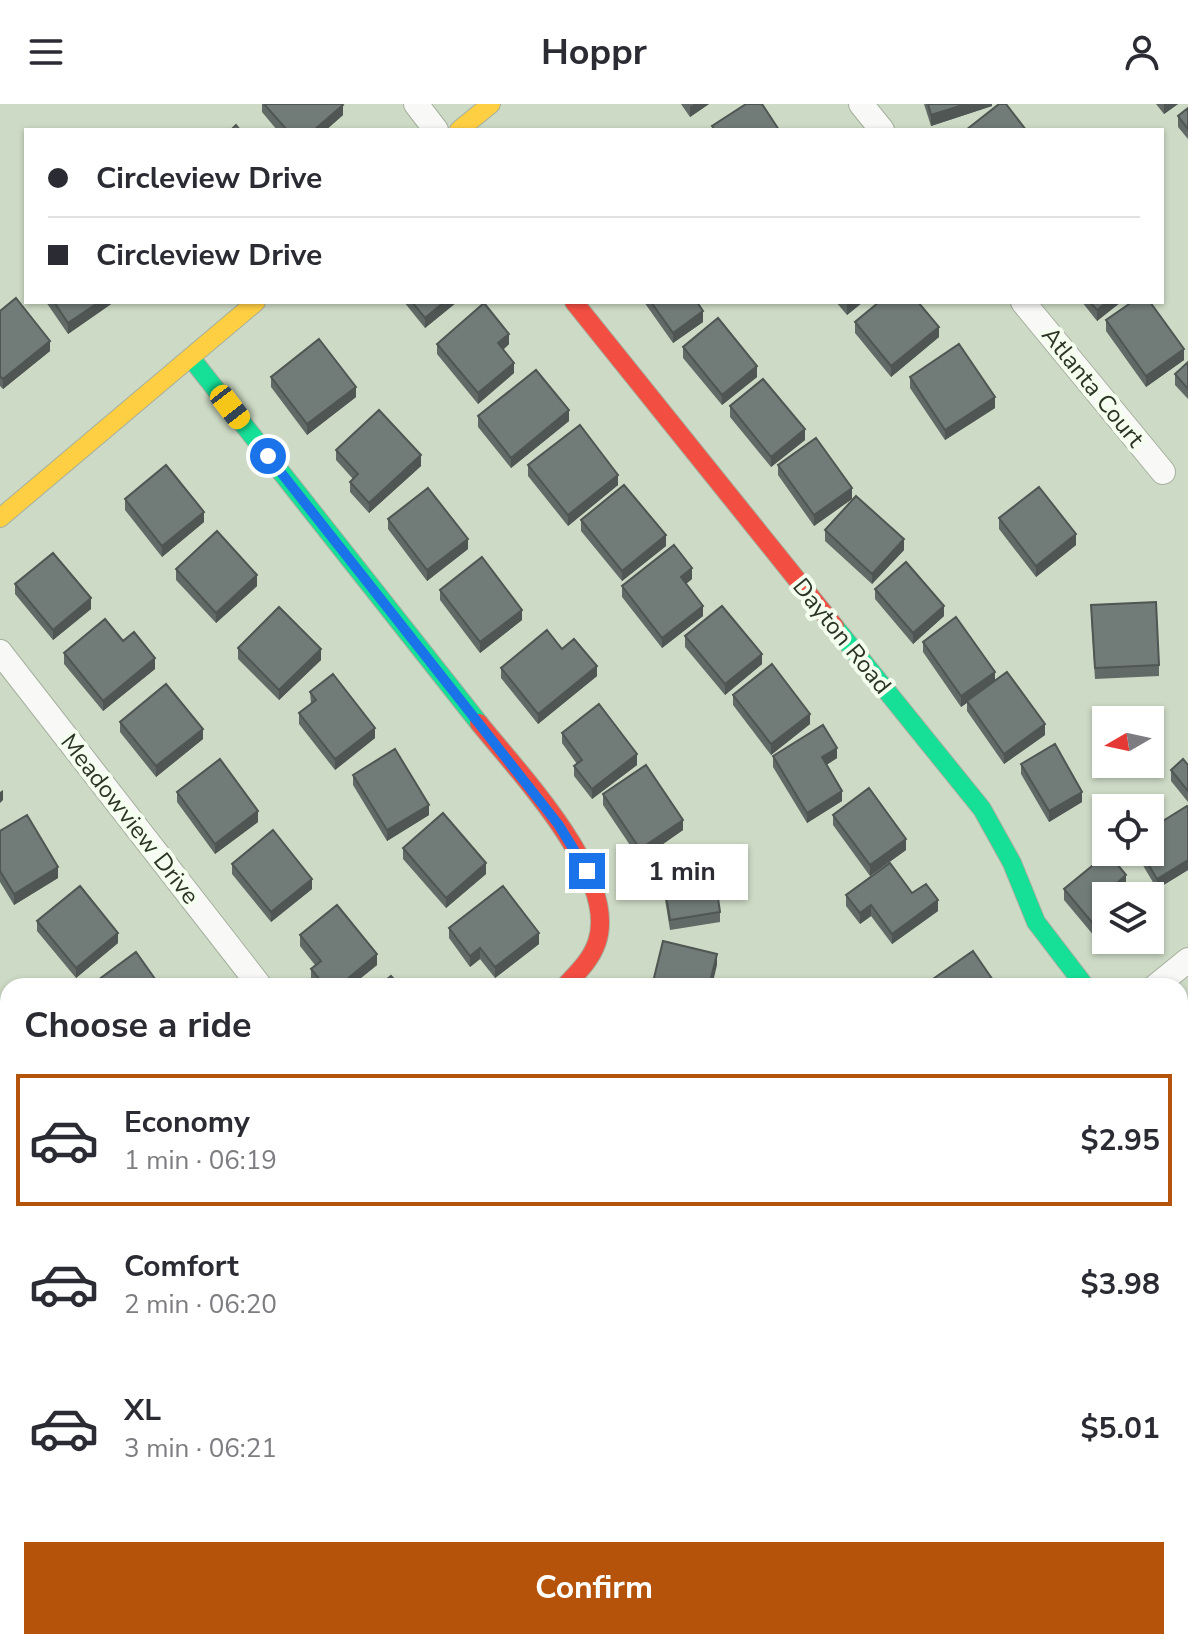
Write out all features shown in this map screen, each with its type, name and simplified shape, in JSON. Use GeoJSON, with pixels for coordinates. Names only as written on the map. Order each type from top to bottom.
{"type":"FeatureCollection","features":[{"type":"Feature","properties":{"kind":"street"},"geometry":{"type":"LineString","coordinates":[[416,104],[434,128]]}},
{"type":"Feature","properties":{"kind":"street"},"geometry":{"type":"LineString","coordinates":[[461,128],[491,104]]}},
{"type":"Feature","properties":{"kind":"street"},"geometry":{"type":"LineString","coordinates":[[861,104],[880,128]]}},
{"type":"Feature","properties":{"kind":"street"},"geometry":{"type":"LineString","coordinates":[[0,518],[254,304]]}},
{"type":"Feature","properties":{"kind":"street","name":"Dayton Road"},"geometry":{"type":"LineString","coordinates":[[576,304],[982,809],[1012,863],[1036,922],[1079,978]]}},
{"type":"Feature","properties":{"kind":"street","name":"Atlanta Court"},"geometry":{"type":"LineString","coordinates":[[1025,304],[1163,472]]}},
{"type":"Feature","properties":{"kind":"street"},"geometry":{"type":"LineString","coordinates":[[191,358],[558,824],[587,871],[599,899],[598,936],[592,956],[572,978]]}},
{"type":"Feature","properties":{"kind":"street","name":"Meadowview Drive"},"geometry":{"type":"LineString","coordinates":[[0,652],[254,978]]}},
{"type":"Feature","properties":{"kind":"street"},"geometry":{"type":"LineString","coordinates":[[1166,978],[1188,960]]}},
{"type":"Feature","properties":{"kind":"building"},"geometry":{"type":"Polygon","coordinates":[[[264,104],[343,105],[316,128],[285,128],[264,104]]]}},
{"type":"Feature","properties":{"kind":"building"},"geometry":{"type":"Polygon","coordinates":[[[746,104],[762,104],[778,128],[714,128],[712,126],[746,104]]]}},
{"type":"Feature","properties":{"kind":"building"},"geometry":{"type":"Polygon","coordinates":[[[928,104],[966,104],[931,115],[928,104]]]}},
{"type":"Feature","properties":{"kind":"building"},"geometry":{"type":"Polygon","coordinates":[[[999,104],[1006,104],[1024,128],[969,128],[999,104]]]}},
{"type":"Feature","properties":{"kind":"building"},"geometry":{"type":"Polygon","coordinates":[[[1188,108],[1188,129],[1178,116],[1188,108]]]}},
{"type":"Feature","properties":{"kind":"building"},"geometry":{"type":"Polygon","coordinates":[[[16,298],[50,341],[3,379],[0,376],[0,311],[16,298]]]}},
{"type":"Feature","properties":{"kind":"building"},"geometry":{"type":"Polygon","coordinates":[[[55,304],[96,304],[68,323],[55,304]]]}},
{"type":"Feature","properties":{"kind":"building"},"geometry":{"type":"Polygon","coordinates":[[[414,304],[442,304],[425,318],[414,304]]]}},
{"type":"Feature","properties":{"kind":"building"},"geometry":{"type":"Polygon","coordinates":[[[485,304],[509,334],[498,343],[514,363],[478,393],[437,344],[485,304]]]}},
{"type":"Feature","properties":{"kind":"building"},"geometry":{"type":"Polygon","coordinates":[[[652,304],[698,304],[703,311],[673,333],[652,304]]]}},
{"type":"Feature","properties":{"kind":"building"},"geometry":{"type":"Polygon","coordinates":[[[877,304],[920,304],[939,327],[891,366],[855,322],[877,304]]]}},
{"type":"Feature","properties":{"kind":"building"},"geometry":{"type":"Polygon","coordinates":[[[1129,304],[1151,304],[1184,349],[1146,376],[1106,320],[1129,304]]]}},
{"type":"Feature","properties":{"kind":"building"},"geometry":{"type":"Polygon","coordinates":[[[718,318],[757,366],[722,395],[683,347],[718,318]]]}},
{"type":"Feature","properties":{"kind":"building"},"geometry":{"type":"Polygon","coordinates":[[[319,339],[356,387],[307,424],[271,377],[319,339]]]}},
{"type":"Feature","properties":{"kind":"building"},"geometry":{"type":"Polygon","coordinates":[[[959,344],[995,397],[945,430],[910,377],[959,344]]]}},
{"type":"Feature","properties":{"kind":"building"},"geometry":{"type":"Polygon","coordinates":[[[1188,362],[1188,389],[1175,374],[1188,362]]]}},
{"type":"Feature","properties":{"kind":"building"},"geometry":{"type":"Polygon","coordinates":[[[536,370],[569,410],[511,458],[478,416],[536,370]]]}},
{"type":"Feature","properties":{"kind":"building"},"geometry":{"type":"Polygon","coordinates":[[[763,379],[805,429],[771,457],[730,406],[763,379]]]}},
{"type":"Feature","properties":{"kind":"building"},"geometry":{"type":"Polygon","coordinates":[[[379,410],[421,455],[369,503],[350,482],[358,474],[336,450],[379,410]]]}},
{"type":"Feature","properties":{"kind":"building"},"geometry":{"type":"Polygon","coordinates":[[[580,425],[618,475],[568,515],[528,465],[580,425]]]}},
{"type":"Feature","properties":{"kind":"building"},"geometry":{"type":"Polygon","coordinates":[[[816,438],[852,488],[814,515],[778,465],[816,438]]]}},
{"type":"Feature","properties":{"kind":"building"},"geometry":{"type":"Polygon","coordinates":[[[166,465],[204,512],[162,546],[125,499],[166,465]]]}},
{"type":"Feature","properties":{"kind":"building"},"geometry":{"type":"Polygon","coordinates":[[[624,485],[666,535],[622,571],[581,520],[624,485]]]}},
{"type":"Feature","properties":{"kind":"building"},"geometry":{"type":"Polygon","coordinates":[[[1039,487],[1076,534],[1036,566],[999,518],[1039,487]]]}},
{"type":"Feature","properties":{"kind":"building"},"geometry":{"type":"Polygon","coordinates":[[[428,488],[468,539],[427,570],[388,519],[428,488]]]}},
{"type":"Feature","properties":{"kind":"building"},"geometry":{"type":"Polygon","coordinates":[[[856,496],[904,539],[872,574],[825,530],[856,496]]]}},
{"type":"Feature","properties":{"kind":"building"},"geometry":{"type":"Polygon","coordinates":[[[217,531],[257,575],[216,613],[176,569],[217,531]]]}},
{"type":"Feature","properties":{"kind":"building"},"geometry":{"type":"Polygon","coordinates":[[[674,545],[692,568],[681,577],[703,606],[662,638],[622,586],[674,545]]]}},
{"type":"Feature","properties":{"kind":"building"},"geometry":{"type":"Polygon","coordinates":[[[53,553],[91,598],[53,630],[15,584],[53,553]]]}},
{"type":"Feature","properties":{"kind":"building"},"geometry":{"type":"Polygon","coordinates":[[[482,557],[522,610],[480,642],[440,590],[482,557]]]}},
{"type":"Feature","properties":{"kind":"building"},"geometry":{"type":"Polygon","coordinates":[[[906,562],[944,606],[913,633],[875,589],[906,562]]]}},
{"type":"Feature","properties":{"kind":"building"},"geometry":{"type":"Polygon","coordinates":[[[1156,602],[1159,665],[1095,668],[1091,605],[1156,602]]]}},
{"type":"Feature","properties":{"kind":"building"},"geometry":{"type":"Polygon","coordinates":[[[722,606],[762,654],[725,684],[685,636],[722,606]]]}},
{"type":"Feature","properties":{"kind":"building"},"geometry":{"type":"Polygon","coordinates":[[[279,607],[321,649],[279,690],[238,648],[279,607]]]}},
{"type":"Feature","properties":{"kind":"building"},"geometry":{"type":"Polygon","coordinates":[[[956,617],[995,672],[961,696],[923,642],[956,617]]]}},
{"type":"Feature","properties":{"kind":"building"},"geometry":{"type":"Polygon","coordinates":[[[105,619],[123,641],[134,632],[155,658],[103,701],[64,653],[105,619]]]}},
{"type":"Feature","properties":{"kind":"building"},"geometry":{"type":"Polygon","coordinates":[[[547,630],[562,649],[574,639],[597,666],[538,714],[501,668],[547,630]]]}},
{"type":"Feature","properties":{"kind":"building"},"geometry":{"type":"Polygon","coordinates":[[[772,664],[810,714],[771,744],[733,695],[772,664]]]}},
{"type":"Feature","properties":{"kind":"building"},"geometry":{"type":"Polygon","coordinates":[[[1007,672],[1045,724],[1004,754],[967,701],[1007,672]]]}},
{"type":"Feature","properties":{"kind":"building"},"geometry":{"type":"Polygon","coordinates":[[[333,674],[375,728],[335,759],[299,713],[316,700],[310,692],[333,674]]]}},
{"type":"Feature","properties":{"kind":"building"},"geometry":{"type":"Polygon","coordinates":[[[166,684],[203,729],[156,766],[120,722],[166,684]]]}},
{"type":"Feature","properties":{"kind":"building"},"geometry":{"type":"Polygon","coordinates":[[[599,704],[637,754],[592,789],[574,766],[582,760],[562,733],[599,704]]]}},
{"type":"Feature","properties":{"kind":"building"},"geometry":{"type":"Polygon","coordinates":[[[823,725],[837,748],[822,757],[842,791],[807,813],[773,756],[823,725]]]}},
{"type":"Feature","properties":{"kind":"building"},"geometry":{"type":"Polygon","coordinates":[[[1055,744],[1082,792],[1049,811],[1021,764],[1055,744]]]}},
{"type":"Feature","properties":{"kind":"building"},"geometry":{"type":"Polygon","coordinates":[[[395,749],[429,805],[387,830],[353,775],[395,749]]]}},
{"type":"Feature","properties":{"kind":"building"},"geometry":{"type":"Polygon","coordinates":[[[220,759],[258,811],[215,844],[177,792],[220,759]]]}},
{"type":"Feature","properties":{"kind":"building"},"geometry":{"type":"Polygon","coordinates":[[[1183,759],[1188,765],[1188,791],[1171,770],[1183,759]]]}},
{"type":"Feature","properties":{"kind":"building"},"geometry":{"type":"Polygon","coordinates":[[[646,765],[683,820],[640,849],[603,794],[646,765]]]}},
{"type":"Feature","properties":{"kind":"building"},"geometry":{"type":"Polygon","coordinates":[[[869,788],[906,839],[870,865],[833,815],[869,788]]]}},
{"type":"Feature","properties":{"kind":"building"},"geometry":{"type":"Polygon","coordinates":[[[1188,807],[1188,860],[1157,879],[1149,866],[1164,866],[1164,820],[1188,807]]]}},
{"type":"Feature","properties":{"kind":"building"},"geometry":{"type":"Polygon","coordinates":[[[443,813],[486,863],[446,898],[403,848],[443,813]]]}},
{"type":"Feature","properties":{"kind":"building"},"geometry":{"type":"Polygon","coordinates":[[[27,815],[58,867],[14,894],[0,871],[0,831],[27,815]]]}},
{"type":"Feature","properties":{"kind":"building"},"geometry":{"type":"Polygon","coordinates":[[[273,830],[312,879],[271,912],[232,864],[273,830]]]}},
{"type":"Feature","properties":{"kind":"building"},"geometry":{"type":"Polygon","coordinates":[[[711,850],[720,912],[670,920],[660,858],[711,850]]]}},
{"type":"Feature","properties":{"kind":"building"},"geometry":{"type":"Polygon","coordinates":[[[890,863],[912,893],[926,884],[938,900],[892,934],[871,905],[860,913],[846,895],[890,863]]]}},
{"type":"Feature","properties":{"kind":"building"},"geometry":{"type":"Polygon","coordinates":[[[1092,866],[1119,866],[1126,875],[1118,882],[1092,882],[1092,922],[1064,889],[1092,866]]]}},
{"type":"Feature","properties":{"kind":"building"},"geometry":{"type":"Polygon","coordinates":[[[80,886],[118,933],[76,968],[37,921],[80,886]]]}},
{"type":"Feature","properties":{"kind":"building"},"geometry":{"type":"Polygon","coordinates":[[[503,886],[539,933],[495,967],[480,948],[470,956],[449,928],[503,886]]]}},
{"type":"Feature","properties":{"kind":"building"},"geometry":{"type":"Polygon","coordinates":[[[337,905],[377,954],[348,978],[318,978],[311,969],[321,961],[300,935],[337,905]]]}},
{"type":"Feature","properties":{"kind":"building"},"geometry":{"type":"Polygon","coordinates":[[[663,941],[717,954],[711,978],[654,978],[663,941]]]}},
{"type":"Feature","properties":{"kind":"building"},"geometry":{"type":"Polygon","coordinates":[[[973,951],[992,978],[934,978],[973,951]]]}},
{"type":"Feature","properties":{"kind":"building"},"geometry":{"type":"Polygon","coordinates":[[[136,952],[154,978],[101,978],[136,952]]]}},
{"type":"Feature","properties":{"kind":"traffic: fast"},"geometry":{"type":"LineString","coordinates":[[191,358],[479,723]]}},
{"type":"Feature","properties":{"kind":"traffic: fast"},"geometry":{"type":"LineString","coordinates":[[835,627],[982,809],[1012,863],[1036,922],[1079,978]]}},
{"type":"Feature","properties":{"kind":"traffic: slow"},"geometry":{"type":"LineString","coordinates":[[461,128],[491,104]]}},
{"type":"Feature","properties":{"kind":"traffic: slow"},"geometry":{"type":"LineString","coordinates":[[0,518],[254,304]]}},
{"type":"Feature","properties":{"kind":"traffic: jam"},"geometry":{"type":"LineString","coordinates":[[576,304],[835,627]]}},
{"type":"Feature","properties":{"kind":"traffic: jam"},"geometry":{"type":"LineString","coordinates":[[479,723],[560,826],[579,856],[593,887],[600,916],[597,942],[588,960],[572,978]]}},
{"type":"Feature","properties":{"kind":"route"},"geometry":{"type":"LineString","coordinates":[[268,456],[558,824],[587,871]]}}]}
